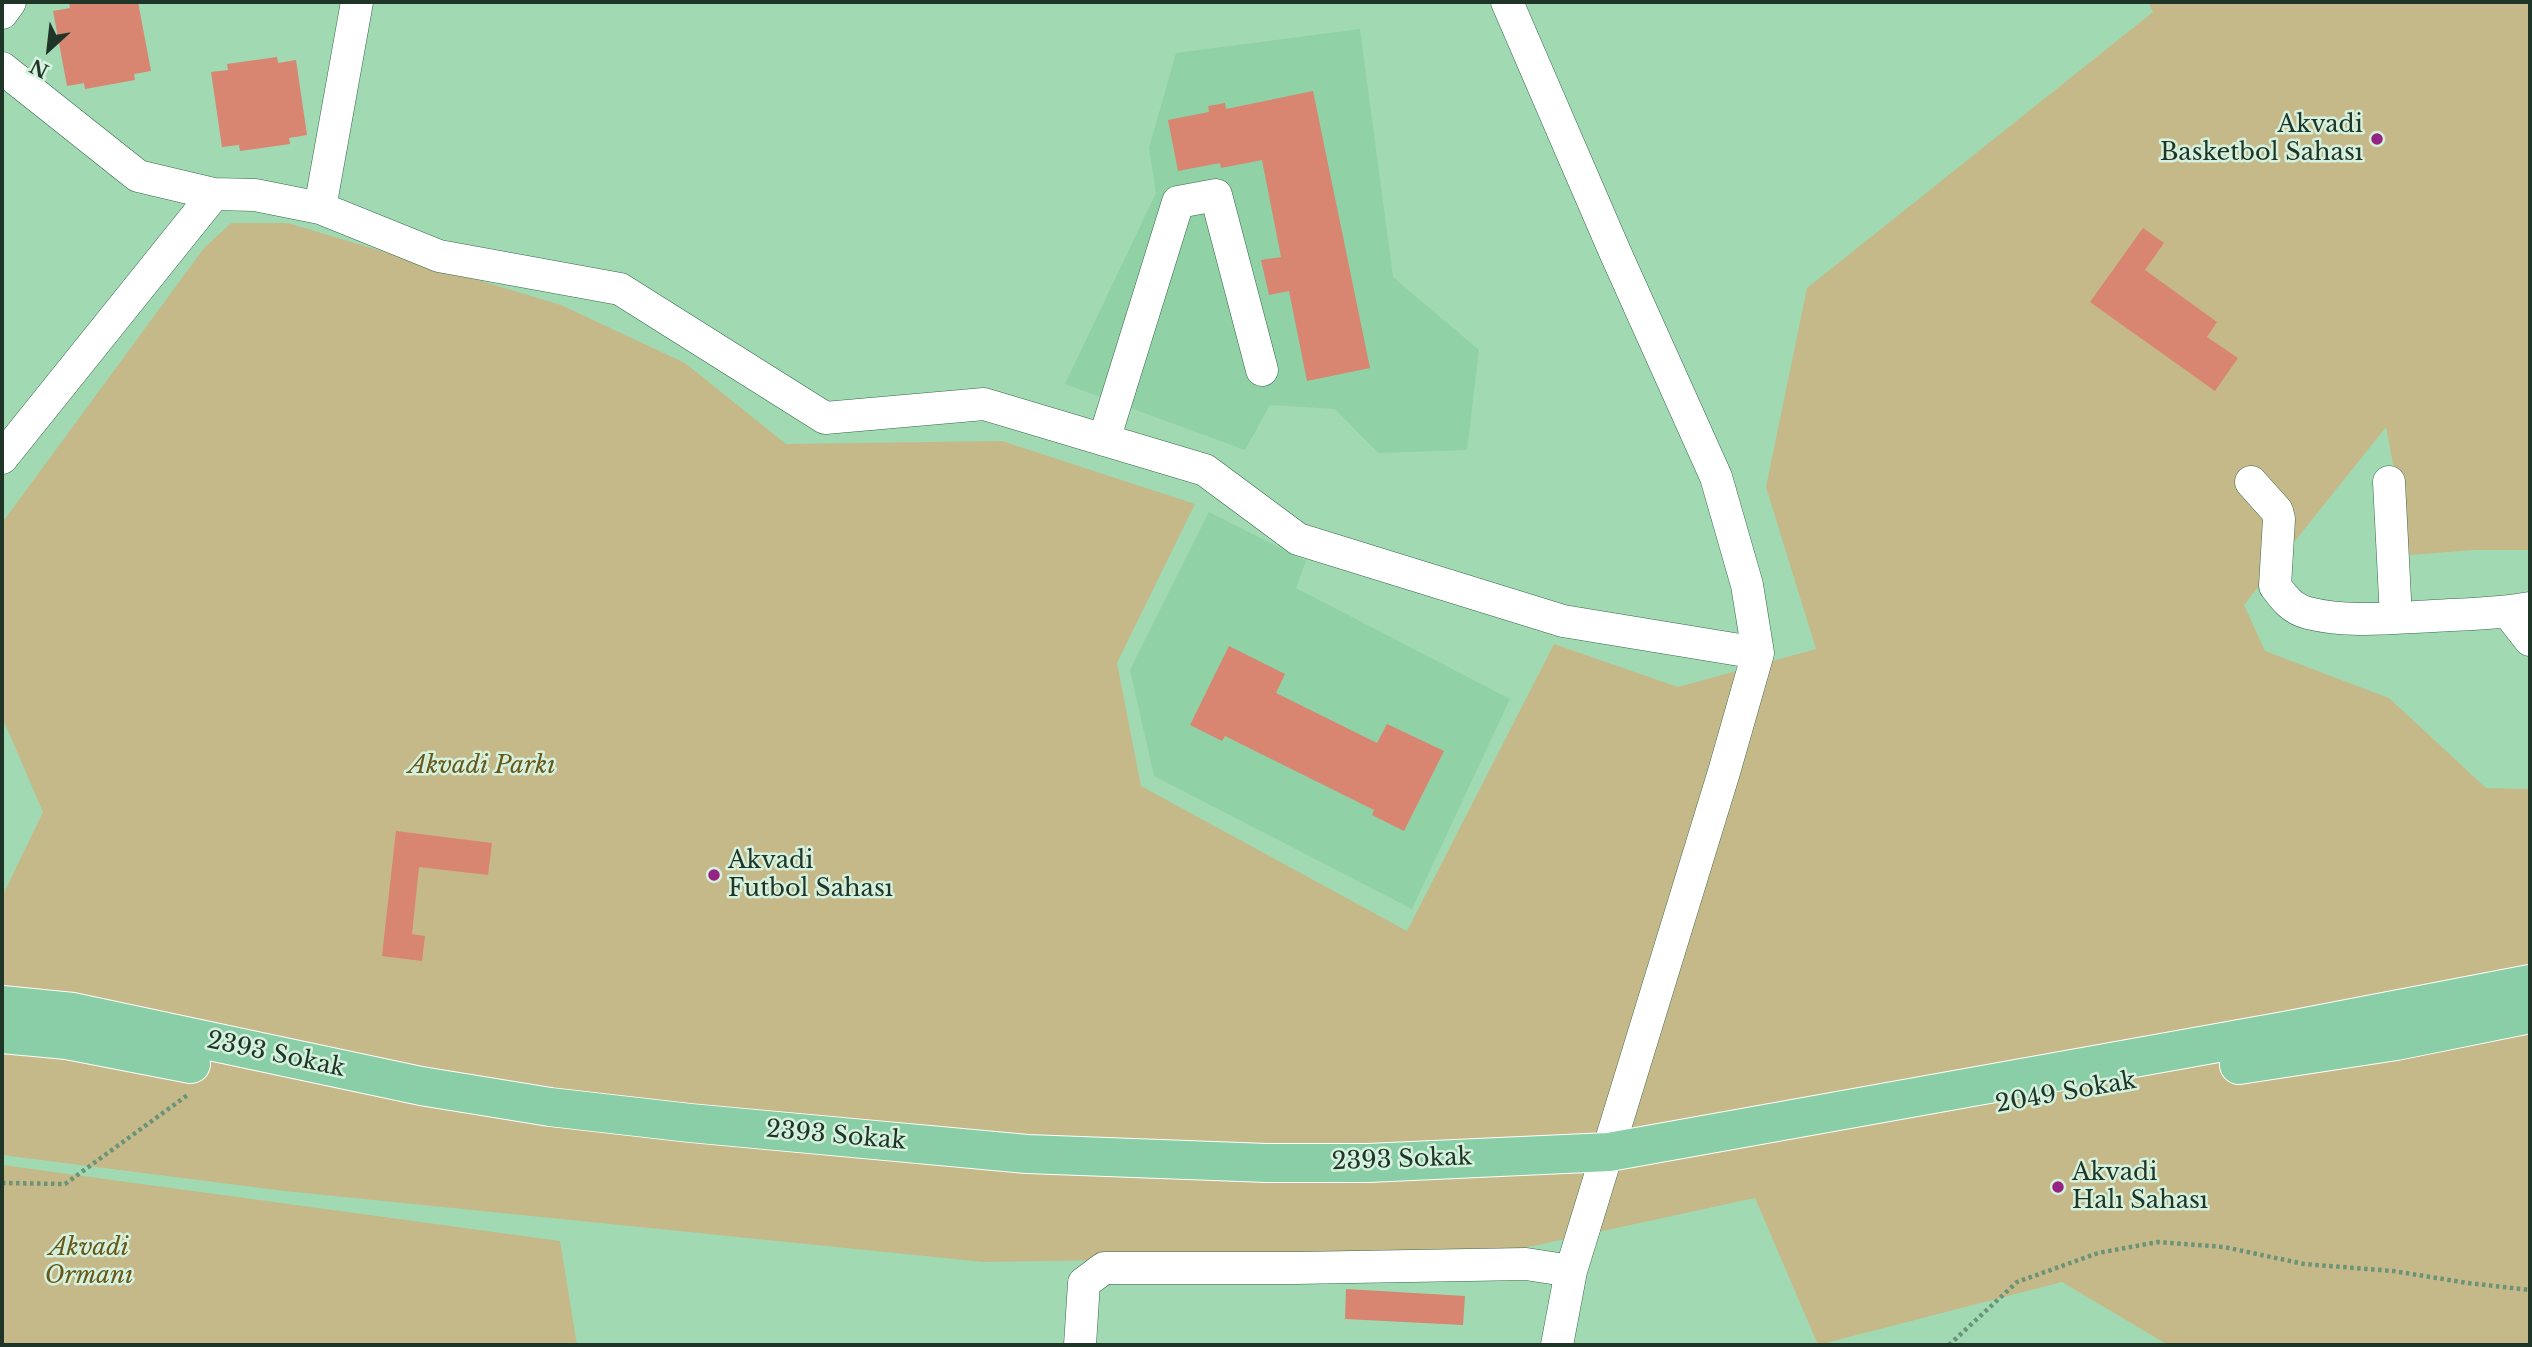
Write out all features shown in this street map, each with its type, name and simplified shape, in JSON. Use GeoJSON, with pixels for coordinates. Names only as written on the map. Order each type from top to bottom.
{"type":"FeatureCollection","features":[{"type":"Feature","properties":{"kind":"main road","name":"2049 Sokak"},"geometry":{"type":"LineString","coordinates":[[1605,1163],[2530,984]]}},
{"type":"Feature","properties":{"kind":"main road"},"geometry":{"type":"LineString","coordinates":[[2,1005],[70,1026]]}},
{"type":"Feature","properties":{"kind":"main road","name":"2049 Sokak"},"geometry":{"type":"LineString","coordinates":[[1605,1163],[2396,1041],[2530,1014]]}},
{"type":"Feature","properties":{"kind":"main road","name":"2393 Sokak"},"geometry":{"type":"LineString","coordinates":[[70,1026],[550,1107],[690,1123],[1027,1154],[1267,1163],[1605,1163]]}},
{"type":"Feature","properties":{"kind":"main road","name":"2393 Sokak"},"geometry":{"type":"LineString","coordinates":[[70,1026],[222,1070],[502,1123],[592,1137],[904,1168],[1070,1180],[1309,1181],[1605,1163]]}},
{"type":"Feature","properties":{"kind":"main road"},"geometry":{"type":"LineString","coordinates":[[2,1034],[70,1026]]}},
{"type":"Feature","properties":{"kind":"street"},"geometry":{"type":"LineString","coordinates":[[2,13],[10,2]]}},
{"type":"Feature","properties":{"kind":"street"},"geometry":{"type":"LineString","coordinates":[[320,208],[357,2]]}},
{"type":"Feature","properties":{"kind":"street"},"geometry":{"type":"LineString","coordinates":[[1507,2],[1716,477],[1747,584],[1758,653],[1571,1272],[1557,1345]]}},
{"type":"Feature","properties":{"kind":"street"},"geometry":{"type":"LineString","coordinates":[[2,68],[138,177],[215,194],[255,195],[320,208],[439,256],[620,289],[825,418],[985,404],[1205,470],[1298,539],[1563,621],[1758,653]]}},
{"type":"Feature","properties":{"kind":"street"},"geometry":{"type":"LineString","coordinates":[[2,458],[215,194]]}},
{"type":"Feature","properties":{"kind":"street"},"geometry":{"type":"LineString","coordinates":[[1104,440],[1178,202],[1216,195],[1262,370]]}},
{"type":"Feature","properties":{"kind":"street"},"geometry":{"type":"LineString","coordinates":[[2251,482],[2277,511],[2279,519],[2275,586],[2288,603],[2306,612],[2344,618],[2396,618],[2519,610],[2530,640]]}},
{"type":"Feature","properties":{"kind":"street"},"geometry":{"type":"LineString","coordinates":[[2389,482],[2396,618]]}},
{"type":"Feature","properties":{"kind":"street"},"geometry":{"type":"LineString","coordinates":[[1080,1345],[1084,1283],[1104,1268],[1295,1269],[1526,1264],[1571,1272]]}},
{"type":"Feature","properties":{"kind":"path"},"geometry":{"type":"LineString","coordinates":[[2,1183],[65,1184],[222,1070]]}},
{"type":"Feature","properties":{"kind":"path"},"geometry":{"type":"LineString","coordinates":[[1949,1345],[2017,1282],[2098,1253],[2158,1241],[2224,1247],[2304,1264],[2393,1271],[2530,1290]]}},
{"type":"Feature","properties":{"kind":"shaded area"},"geometry":{"type":"Polygon","coordinates":[[[1360,29],[1393,277],[1479,350],[1467,450],[1378,453],[1335,409],[1270,405],[1245,450],[1065,384],[1156,193],[1149,148],[1176,53],[1360,29]]]}},
{"type":"Feature","properties":{"kind":"shaded area"},"geometry":{"type":"Polygon","coordinates":[[[1209,512],[1306,561],[1296,588],[1510,699],[1412,909],[1154,776],[1130,670],[1209,512]]]}},
{"type":"Feature","properties":{"kind":"green space","name":"Akvadi Parkı"},"geometry":{"type":"Polygon","coordinates":[[[2148,2],[2530,2],[2530,550],[2472,550],[2410,555],[2386,427],[2244,605],[2265,651],[2389,698],[2486,788],[2530,789],[2530,1345],[2168,1345],[2062,1282],[1818,1345],[1755,1198],[1496,1254],[984,1262],[285,1191],[2,1155],[2,897],[43,812],[2,717],[2,523],[204,248],[231,223],[288,223],[561,305],[685,363],[786,444],[1002,441],[1195,504],[1117,663],[1141,786],[1407,931],[1554,644],[1678,687],[1816,649],[1766,487],[1807,288],[2153,12],[2148,2]]]}},
{"type":"Feature","properties":{"kind":"green space","name":"Akvadi Ormanı"},"geometry":{"type":"Polygon","coordinates":[[[2,1165],[560,1241],[577,1345],[2,1345],[2,1165]]]}},
{"type":"Feature","properties":{"kind":"building"},"geometry":{"type":"Polygon","coordinates":[[[69,2],[138,2],[151,71],[134,74],[135,80],[85,89],[84,83],[67,86],[53,11],[70,8],[69,2]]]}},
{"type":"Feature","properties":{"kind":"building"},"geometry":{"type":"Polygon","coordinates":[[[277,57],[278,63],[296,60],[307,135],[289,138],[290,144],[240,151],[239,145],[222,147],[211,72],[228,70],[227,64],[277,57]]]}},
{"type":"Feature","properties":{"kind":"building"},"geometry":{"type":"Polygon","coordinates":[[[1313,91],[1370,368],[1307,381],[1289,291],[1269,295],[1261,260],[1281,257],[1262,160],[1221,168],[1220,163],[1178,171],[1168,120],[1209,112],[1208,106],[1225,103],[1226,109],[1313,91]]]}},
{"type":"Feature","properties":{"kind":"building"},"geometry":{"type":"Polygon","coordinates":[[[2143,228],[2164,243],[2145,270],[2217,322],[2207,337],[2238,358],[2215,391],[2090,302],[2143,228]]]}},
{"type":"Feature","properties":{"kind":"building"},"geometry":{"type":"Polygon","coordinates":[[[1229,646],[1285,674],[1276,693],[1377,743],[1387,724],[1444,751],[1404,831],[1372,815],[1374,810],[1225,736],[1222,741],[1190,725],[1229,646]]]}},
{"type":"Feature","properties":{"kind":"building"},"geometry":{"type":"Polygon","coordinates":[[[396,831],[492,843],[488,875],[419,867],[412,934],[425,936],[422,961],[382,956],[396,831]]]}},
{"type":"Feature","properties":{"kind":"building"},"geometry":{"type":"Polygon","coordinates":[[[1346,1289],[1465,1296],[1463,1325],[1345,1319],[1346,1289]]]}},
{"type":"Feature","properties":{"kind":"place","name":"Akvadi Basketbol Sahası"},"geometry":{"type":"Point","coordinates":[2377,139]}},
{"type":"Feature","properties":{"kind":"place","name":"Akvadi Futbol Sahası"},"geometry":{"type":"Point","coordinates":[714,875]}},
{"type":"Feature","properties":{"kind":"place","name":"Akvadi Halı Sahası"},"geometry":{"type":"Point","coordinates":[2058,1187]}}]}
